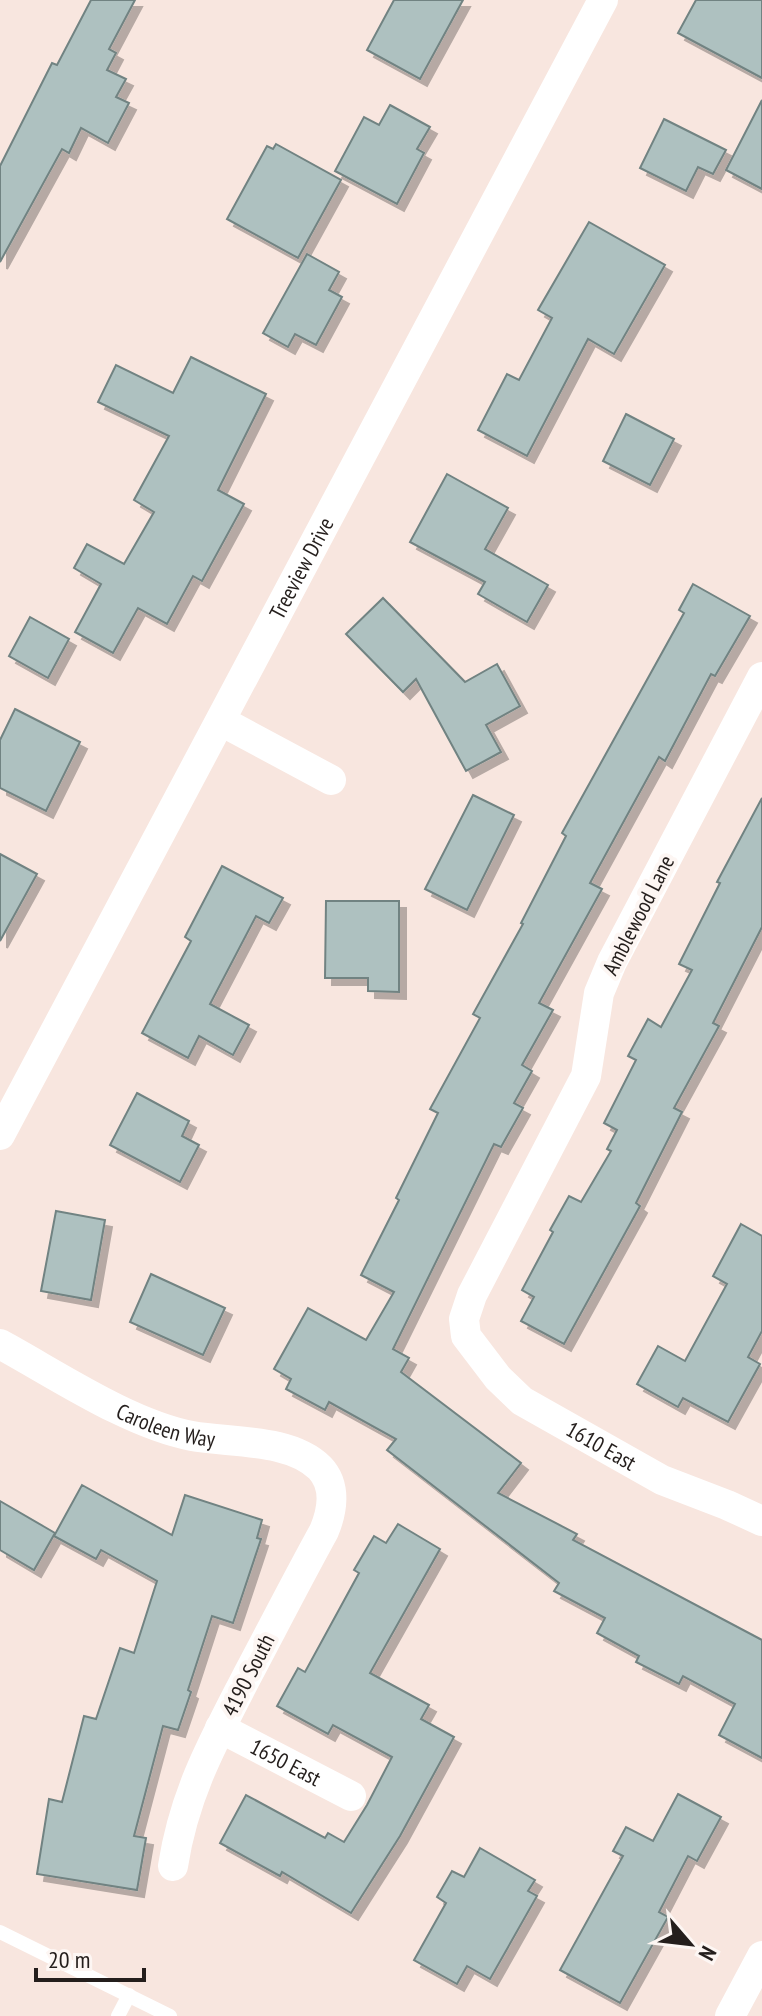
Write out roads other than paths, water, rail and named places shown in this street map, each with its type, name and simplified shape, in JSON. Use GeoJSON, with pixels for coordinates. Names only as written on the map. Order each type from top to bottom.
{"type":"FeatureCollection","features":[{"type":"Feature","properties":{"kind":"street","name":"Treeview Drive"},"geometry":{"type":"LineString","coordinates":[[0,1135],[603,0]]}},
{"type":"Feature","properties":{"kind":"street","name":"Amblewood Lane"},"geometry":{"type":"LineString","coordinates":[[466,1336],[464,1319],[472,1295],[586,1076],[592,1055],[599,993],[612,962],[762,677]]}},
{"type":"Feature","properties":{"kind":"street"},"geometry":{"type":"LineString","coordinates":[[221,721],[331,780]]}},
{"type":"Feature","properties":{"kind":"street","name":"1610 East"},"geometry":{"type":"LineString","coordinates":[[466,1336],[498,1378],[522,1401],[662,1480],[762,1521]]}},
{"type":"Feature","properties":{"kind":"street","name":"Caroleen Way"},"geometry":{"type":"LineString","coordinates":[[0,1344],[119,1409],[161,1427],[193,1436],[268,1446],[305,1457],[320,1469],[330,1489]]}},
{"type":"Feature","properties":{"kind":"street","name":"4190 South"},"geometry":{"type":"LineString","coordinates":[[173,1866],[178,1832],[188,1799],[220,1728],[324,1531],[330,1516],[330,1489]]}},
{"type":"Feature","properties":{"kind":"street","name":"1650 East"},"geometry":{"type":"LineString","coordinates":[[220,1728],[351,1796]]}},
{"type":"Feature","properties":{"kind":"street"},"geometry":{"type":"LineString","coordinates":[[730,2016],[762,1956]]}},
{"type":"Feature","properties":{"kind":"lane"},"geometry":{"type":"LineString","coordinates":[[0,1932],[170,2016]]}},
{"type":"Feature","properties":{"kind":"lane"},"geometry":{"type":"LineString","coordinates":[[118,2016],[129,1995]]}}]}
